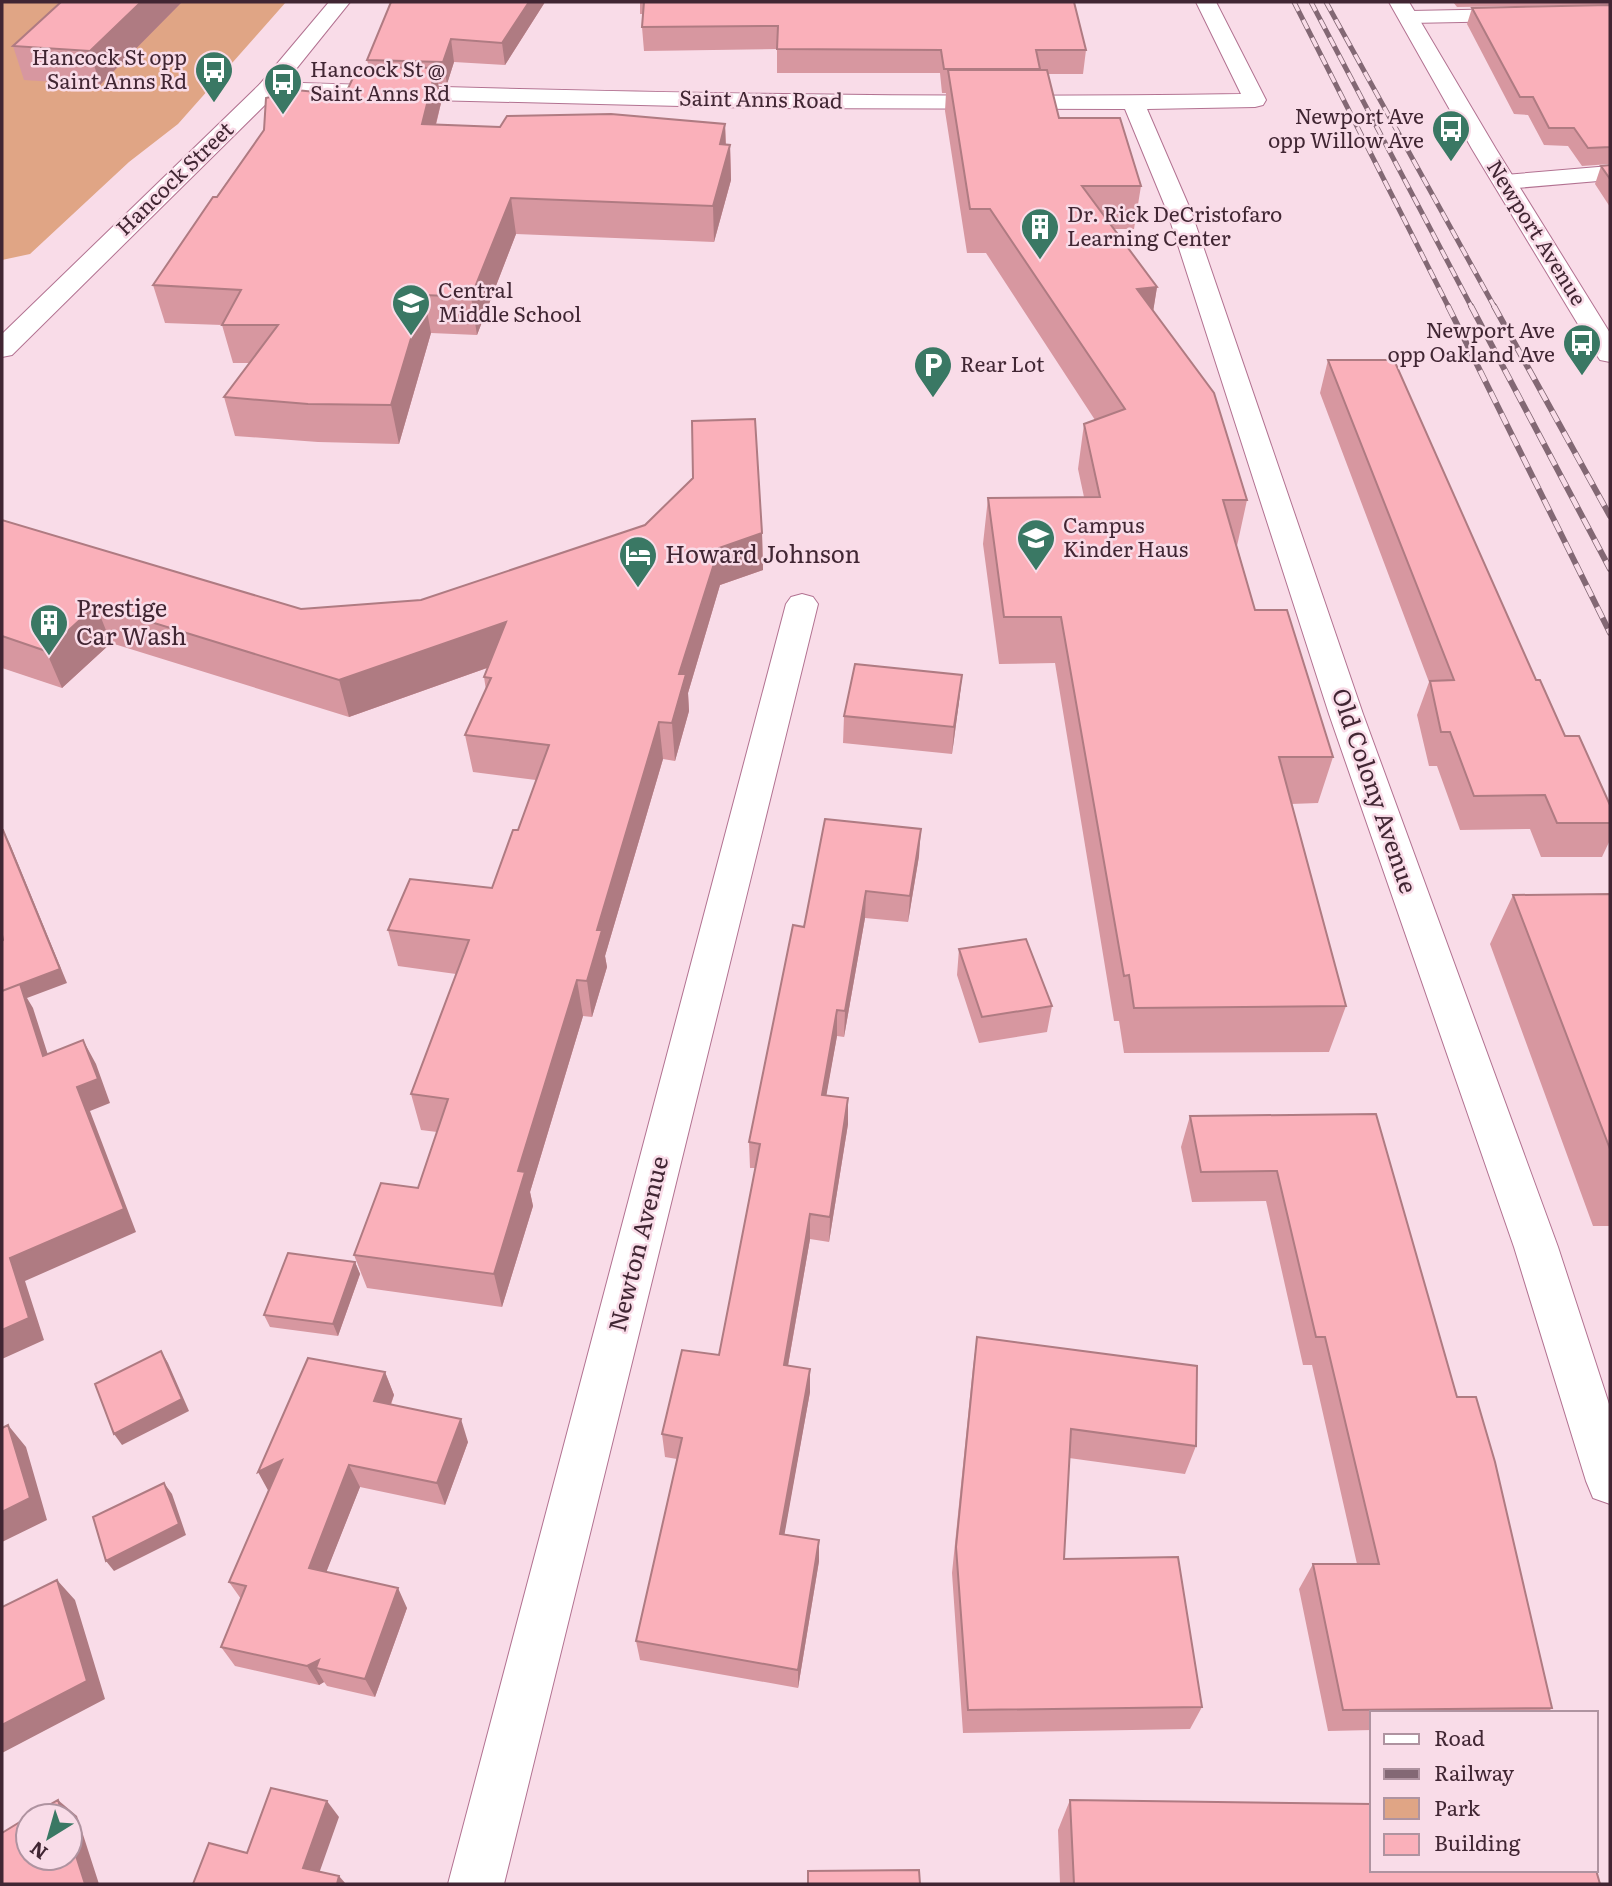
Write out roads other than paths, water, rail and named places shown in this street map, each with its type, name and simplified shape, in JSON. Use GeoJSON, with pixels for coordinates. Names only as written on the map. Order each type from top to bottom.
{"type":"FeatureCollection","features":[{"type":"Feature","properties":{"kind":"street","name":"Hancock Street"},"geometry":{"type":"LineString","coordinates":[[7,337],[268,89],[340,2]]}},
{"type":"Feature","properties":{"kind":"street","name":"Saint Anns Road"},"geometry":{"type":"LineString","coordinates":[[268,89],[524,97],[1134,103],[1255,100],[1206,2]]}},
{"type":"Feature","properties":{"kind":"street"},"geometry":{"type":"LineString","coordinates":[[1404,9],[1610,13]]}},
{"type":"Feature","properties":{"kind":"street","name":"Newport Avenue"},"geometry":{"type":"LineString","coordinates":[[1404,9],[1610,354]]}},
{"type":"Feature","properties":{"kind":"street","name":"Old Colony Avenue"},"geometry":{"type":"LineString","coordinates":[[1134,103],[1179,211],[1346,714],[1536,1247],[1610,1481]]}},
{"type":"Feature","properties":{"kind":"street"},"geometry":{"type":"LineString","coordinates":[[1505,182],[1610,173]]}},
{"type":"Feature","properties":{"kind":"street","name":"Newton Avenue"},"geometry":{"type":"LineString","coordinates":[[476,1884],[802,604]]}},
{"type":"Feature","properties":{"kind":"railway"},"geometry":{"type":"LineString","coordinates":[[1294,2],[1449,307]]}},
{"type":"Feature","properties":{"kind":"railway"},"geometry":{"type":"LineString","coordinates":[[1311,2],[1472,308]]}},
{"type":"Feature","properties":{"kind":"railway"},"geometry":{"type":"LineString","coordinates":[[1326,2],[1495,308]]}},
{"type":"Feature","properties":{"kind":"railway"},"geometry":{"type":"LineString","coordinates":[[1471,306],[1610,569]]}},
{"type":"Feature","properties":{"kind":"railway"},"geometry":{"type":"LineString","coordinates":[[1494,306],[1610,516]]}},
{"type":"Feature","properties":{"kind":"railway"},"geometry":{"type":"LineString","coordinates":[[1449,307],[1610,633]]}},
{"type":"Feature","properties":{"kind":"place","name":"Hancock St opp Saint Anns Rd"},"geometry":{"type":"Point","coordinates":[214,104]}},
{"type":"Feature","properties":{"kind":"place","name":"Hancock St @ Saint Anns Rd"},"geometry":{"type":"Point","coordinates":[283,116]}},
{"type":"Feature","properties":{"kind":"place","name":"Newport Ave opp Willow Ave"},"geometry":{"type":"Point","coordinates":[1451,163]}},
{"type":"Feature","properties":{"kind":"place","name":"Dr. Rick DeCristofaro Learning Center"},"geometry":{"type":"Point","coordinates":[1040,261]}},
{"type":"Feature","properties":{"kind":"place","name":"Central Middle School"},"geometry":{"type":"Point","coordinates":[411,337]}},
{"type":"Feature","properties":{"kind":"place","name":"Newport Ave opp Oakland Ave"},"geometry":{"type":"Point","coordinates":[1582,377]}},
{"type":"Feature","properties":{"kind":"place","name":"Rear Lot"},"geometry":{"type":"Point","coordinates":[933,399]}},
{"type":"Feature","properties":{"kind":"place","name":"Campus Kinder Haus"},"geometry":{"type":"Point","coordinates":[1036,572]}},
{"type":"Feature","properties":{"kind":"place","name":"Howard Johnson"},"geometry":{"type":"Point","coordinates":[638,589]}},
{"type":"Feature","properties":{"kind":"place","name":"Prestige Car Wash"},"geometry":{"type":"Point","coordinates":[49,657]}}]}
